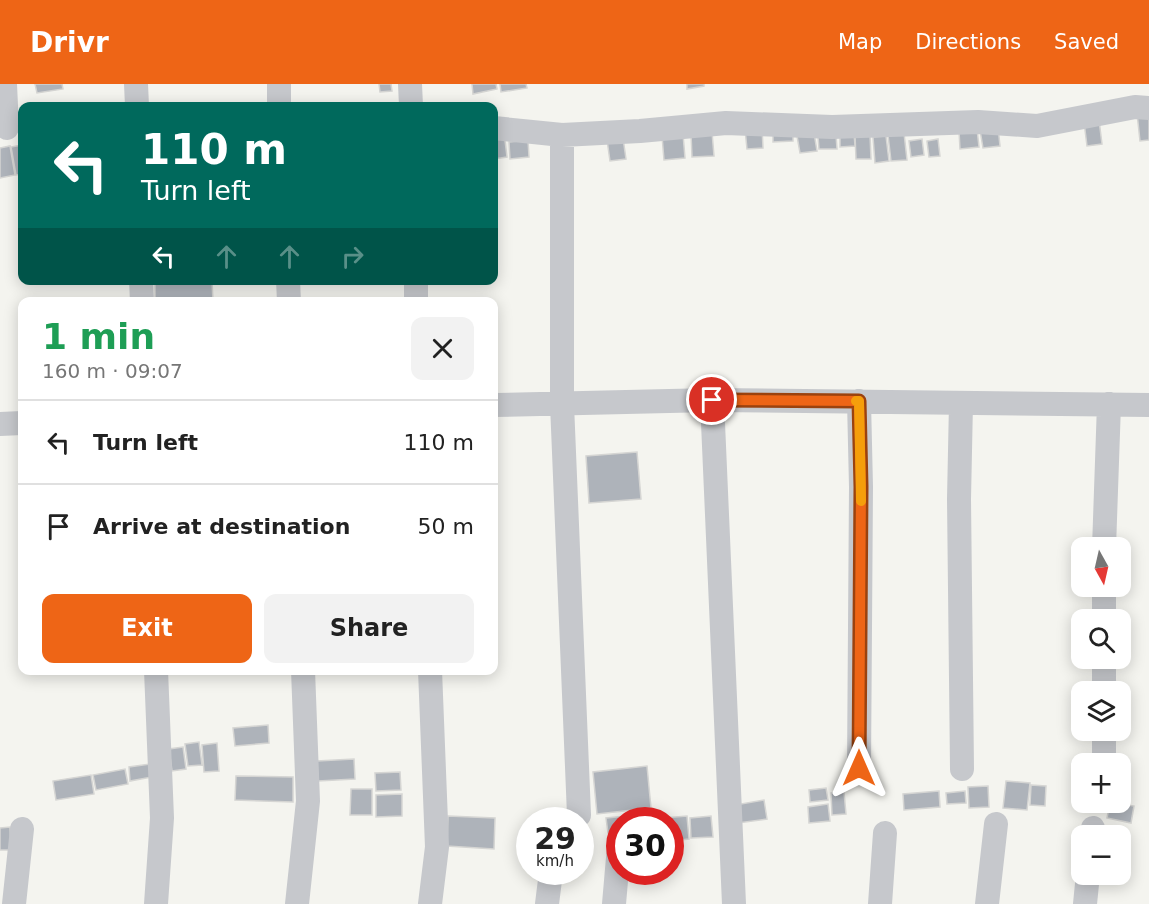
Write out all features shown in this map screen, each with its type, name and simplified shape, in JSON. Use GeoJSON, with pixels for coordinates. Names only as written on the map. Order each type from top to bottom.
{"type":"FeatureCollection","features":[{"type":"Feature","properties":{"kind":"street"},"geometry":{"type":"LineString","coordinates":[[5,84],[10,129]]}},
{"type":"Feature","properties":{"kind":"street"},"geometry":{"type":"LineString","coordinates":[[136,84],[137,102]]}},
{"type":"Feature","properties":{"kind":"street"},"geometry":{"type":"LineString","coordinates":[[279,84],[279,102]]}},
{"type":"Feature","properties":{"kind":"street"},"geometry":{"type":"LineString","coordinates":[[410,84],[411,102]]}},
{"type":"Feature","properties":{"kind":"street"},"geometry":{"type":"LineString","coordinates":[[498,128],[562,135],[726,123],[832,127],[978,122],[1037,126],[1135,107],[1149,108]]}},
{"type":"Feature","properties":{"kind":"street"},"geometry":{"type":"LineString","coordinates":[[562,135],[562,404],[579,807]]}},
{"type":"Feature","properties":{"kind":"street"},"geometry":{"type":"LineString","coordinates":[[712,400],[734,904]]}},
{"type":"Feature","properties":{"kind":"street"},"geometry":{"type":"LineString","coordinates":[[498,405],[712,400],[1149,405]]}},
{"type":"Feature","properties":{"kind":"street"},"geometry":{"type":"LineString","coordinates":[[859,401],[861,487],[859,768]]}},
{"type":"Feature","properties":{"kind":"street"},"geometry":{"type":"LineString","coordinates":[[961,403],[959,499],[962,769]]}},
{"type":"Feature","properties":{"kind":"street"},"geometry":{"type":"LineString","coordinates":[[1104,537],[1109,404]]}},
{"type":"Feature","properties":{"kind":"street"},"geometry":{"type":"LineString","coordinates":[[0,424],[18,423]]}},
{"type":"Feature","properties":{"kind":"street"},"geometry":{"type":"LineString","coordinates":[[156,675],[162,818],[156,904]]}},
{"type":"Feature","properties":{"kind":"street"},"geometry":{"type":"LineString","coordinates":[[297,904],[308,801],[303,675]]}},
{"type":"Feature","properties":{"kind":"street"},"geometry":{"type":"LineString","coordinates":[[430,675],[437,847],[430,904]]}},
{"type":"Feature","properties":{"kind":"street"},"geometry":{"type":"LineString","coordinates":[[987,904],[996,824]]}},
{"type":"Feature","properties":{"kind":"street"},"geometry":{"type":"LineString","coordinates":[[14,904],[22,829]]}},
{"type":"Feature","properties":{"kind":"street"},"geometry":{"type":"LineString","coordinates":[[880,904],[885,833]]}},
{"type":"Feature","properties":{"kind":"street"},"geometry":{"type":"LineString","coordinates":[[547,904],[549,885]]}},
{"type":"Feature","properties":{"kind":"street"},"geometry":{"type":"LineString","coordinates":[[614,904],[616,885]]}},
{"type":"Feature","properties":{"kind":"street"},"geometry":{"type":"LineString","coordinates":[[1085,904],[1087,885]]}},
{"type":"Feature","properties":{"kind":"building"},"geometry":{"type":"Polygon","coordinates":[[[35,84],[62,84],[63,89],[37,93],[35,84]]]}},
{"type":"Feature","properties":{"kind":"building"},"geometry":{"type":"Polygon","coordinates":[[[379,84],[391,84],[392,91],[380,92],[379,84]]]}},
{"type":"Feature","properties":{"kind":"building"},"geometry":{"type":"Polygon","coordinates":[[[472,84],[496,84],[497,89],[473,94],[472,84]]]}},
{"type":"Feature","properties":{"kind":"building"},"geometry":{"type":"Polygon","coordinates":[[[500,84],[526,84],[527,88],[501,92],[500,84]]]}},
{"type":"Feature","properties":{"kind":"building"},"geometry":{"type":"Polygon","coordinates":[[[687,84],[704,84],[704,86],[687,89],[687,84]]]}},
{"type":"Feature","properties":{"kind":"building"},"geometry":{"type":"Polygon","coordinates":[[[1149,111],[1149,140],[1140,141],[1137,113],[1149,111]]]}},
{"type":"Feature","properties":{"kind":"building"},"geometry":{"type":"Polygon","coordinates":[[[1099,120],[1102,144],[1087,146],[1084,122],[1099,120]]]}},
{"type":"Feature","properties":{"kind":"building"},"geometry":{"type":"Polygon","coordinates":[[[762,127],[763,148],[747,149],[745,129],[762,127]]]}},
{"type":"Feature","properties":{"kind":"building"},"geometry":{"type":"Polygon","coordinates":[[[998,127],[1000,146],[983,148],[980,130],[998,127]]]}},
{"type":"Feature","properties":{"kind":"building"},"geometry":{"type":"Polygon","coordinates":[[[793,129],[793,141],[773,142],[773,130],[793,129]]]}},
{"type":"Feature","properties":{"kind":"building"},"geometry":{"type":"Polygon","coordinates":[[[977,129],[979,147],[960,149],[959,131],[977,129]]]}},
{"type":"Feature","properties":{"kind":"building"},"geometry":{"type":"Polygon","coordinates":[[[504,132],[507,157],[498,158],[498,133],[504,132]]]}},
{"type":"Feature","properties":{"kind":"building"},"geometry":{"type":"Polygon","coordinates":[[[712,132],[714,156],[692,157],[691,134],[712,132]]]}},
{"type":"Feature","properties":{"kind":"building"},"geometry":{"type":"Polygon","coordinates":[[[814,133],[817,151],[800,153],[797,136],[814,133]]]}},
{"type":"Feature","properties":{"kind":"building"},"geometry":{"type":"Polygon","coordinates":[[[840,133],[854,133],[855,146],[840,147],[840,133]]]}},
{"type":"Feature","properties":{"kind":"building"},"geometry":{"type":"Polygon","coordinates":[[[904,133],[907,160],[891,161],[888,135],[904,133]]]}},
{"type":"Feature","properties":{"kind":"building"},"geometry":{"type":"Polygon","coordinates":[[[683,134],[685,158],[664,160],[662,136],[683,134]]]}},
{"type":"Feature","properties":{"kind":"building"},"geometry":{"type":"Polygon","coordinates":[[[836,135],[837,149],[819,149],[818,136],[836,135]]]}},
{"type":"Feature","properties":{"kind":"building"},"geometry":{"type":"Polygon","coordinates":[[[855,135],[870,135],[871,159],[856,159],[855,135]]]}},
{"type":"Feature","properties":{"kind":"building"},"geometry":{"type":"Polygon","coordinates":[[[886,136],[889,161],[875,163],[873,137],[886,136]]]}},
{"type":"Feature","properties":{"kind":"building"},"geometry":{"type":"Polygon","coordinates":[[[623,138],[626,159],[610,161],[607,140],[623,138]]]}},
{"type":"Feature","properties":{"kind":"building"},"geometry":{"type":"Polygon","coordinates":[[[922,139],[924,155],[911,157],[909,141],[922,139]]]}},
{"type":"Feature","properties":{"kind":"building"},"geometry":{"type":"Polygon","coordinates":[[[938,139],[940,156],[929,157],[927,141],[938,139]]]}},
{"type":"Feature","properties":{"kind":"building"},"geometry":{"type":"Polygon","coordinates":[[[528,140],[529,157],[510,159],[509,142],[528,140]]]}},
{"type":"Feature","properties":{"kind":"building"},"geometry":{"type":"Polygon","coordinates":[[[10,146],[15,175],[0,178],[0,148],[10,146]]]}},
{"type":"Feature","properties":{"kind":"building"},"geometry":{"type":"Polygon","coordinates":[[[18,146],[18,175],[16,175],[11,147],[18,146]]]}},
{"type":"Feature","properties":{"kind":"building"},"geometry":{"type":"Polygon","coordinates":[[[155,285],[212,285],[213,297],[155,297],[155,285]]]}},
{"type":"Feature","properties":{"kind":"building"},"geometry":{"type":"Polygon","coordinates":[[[637,452],[641,499],[589,503],[586,456],[637,452]]]}},
{"type":"Feature","properties":{"kind":"building"},"geometry":{"type":"Polygon","coordinates":[[[268,725],[269,743],[235,746],[233,728],[268,725]]]}},
{"type":"Feature","properties":{"kind":"building"},"geometry":{"type":"Polygon","coordinates":[[[199,742],[202,765],[188,766],[185,744],[199,742]]]}},
{"type":"Feature","properties":{"kind":"building"},"geometry":{"type":"Polygon","coordinates":[[[217,743],[219,771],[204,772],[202,745],[217,743]]]}},
{"type":"Feature","properties":{"kind":"building"},"geometry":{"type":"Polygon","coordinates":[[[183,747],[186,769],[172,771],[169,749],[183,747]]]}},
{"type":"Feature","properties":{"kind":"building"},"geometry":{"type":"Polygon","coordinates":[[[354,759],[355,779],[318,781],[317,761],[354,759]]]}},
{"type":"Feature","properties":{"kind":"building"},"geometry":{"type":"Polygon","coordinates":[[[150,764],[152,777],[130,781],[129,767],[150,764]]]}},
{"type":"Feature","properties":{"kind":"building"},"geometry":{"type":"Polygon","coordinates":[[[647,766],[651,807],[606,807],[606,813],[597,814],[593,772],[647,766]]]}},
{"type":"Feature","properties":{"kind":"building"},"geometry":{"type":"Polygon","coordinates":[[[125,769],[128,784],[96,790],[93,775],[125,769]]]}},
{"type":"Feature","properties":{"kind":"building"},"geometry":{"type":"Polygon","coordinates":[[[400,772],[401,790],[376,791],[375,773],[400,772]]]}},
{"type":"Feature","properties":{"kind":"building"},"geometry":{"type":"Polygon","coordinates":[[[91,775],[94,794],[56,800],[53,781],[91,775]]]}},
{"type":"Feature","properties":{"kind":"building"},"geometry":{"type":"Polygon","coordinates":[[[236,776],[293,777],[293,802],[235,800],[236,776]]]}},
{"type":"Feature","properties":{"kind":"building"},"geometry":{"type":"Polygon","coordinates":[[[1006,781],[1030,783],[1027,810],[1003,808],[1006,781]]]}},
{"type":"Feature","properties":{"kind":"building"},"geometry":{"type":"Polygon","coordinates":[[[1031,785],[1046,786],[1045,806],[1030,805],[1031,785]]]}},
{"type":"Feature","properties":{"kind":"building"},"geometry":{"type":"Polygon","coordinates":[[[988,786],[989,807],[969,808],[968,787],[988,786]]]}},
{"type":"Feature","properties":{"kind":"building"},"geometry":{"type":"Polygon","coordinates":[[[826,788],[828,800],[810,802],[809,790],[826,788]]]}},
{"type":"Feature","properties":{"kind":"building"},"geometry":{"type":"Polygon","coordinates":[[[351,789],[372,789],[372,815],[350,815],[351,789]]]}},
{"type":"Feature","properties":{"kind":"building"},"geometry":{"type":"Polygon","coordinates":[[[939,791],[940,807],[904,810],[903,794],[939,791]]]}},
{"type":"Feature","properties":{"kind":"building"},"geometry":{"type":"Polygon","coordinates":[[[965,791],[966,803],[947,804],[946,793],[965,791]]]}},
{"type":"Feature","properties":{"kind":"building"},"geometry":{"type":"Polygon","coordinates":[[[844,792],[846,814],[832,815],[831,793],[844,792]]]}},
{"type":"Feature","properties":{"kind":"building"},"geometry":{"type":"Polygon","coordinates":[[[402,794],[402,816],[376,817],[376,795],[402,794]]]}},
{"type":"Feature","properties":{"kind":"building"},"geometry":{"type":"Polygon","coordinates":[[[764,800],[767,819],[738,823],[735,805],[764,800]]]}},
{"type":"Feature","properties":{"kind":"building"},"geometry":{"type":"Polygon","coordinates":[[[828,804],[830,821],[809,823],[808,807],[828,804]]]}},
{"type":"Feature","properties":{"kind":"building"},"geometry":{"type":"Polygon","coordinates":[[[1131,806],[1134,806],[1131,823],[1107,818],[1108,813],[1131,813],[1131,806]]]}},
{"type":"Feature","properties":{"kind":"building"},"geometry":{"type":"Polygon","coordinates":[[[448,816],[495,818],[494,849],[447,846],[448,816]]]}},
{"type":"Feature","properties":{"kind":"building"},"geometry":{"type":"Polygon","coordinates":[[[684,816],[687,816],[689,839],[684,840],[684,816]]]}},
{"type":"Feature","properties":{"kind":"building"},"geometry":{"type":"Polygon","coordinates":[[[711,816],[713,837],[691,838],[690,818],[711,816]]]}},
{"type":"Feature","properties":{"kind":"building"},"geometry":{"type":"Polygon","coordinates":[[[10,827],[11,850],[0,850],[0,828],[10,827]]]}},
{"type":"Feature","properties":{"kind":"slow traffic"},"geometry":{"type":"LineString","coordinates":[[856,401],[859,401],[861,501]]}},
{"type":"Feature","properties":{"kind":"route"},"geometry":{"type":"LineString","coordinates":[[712,400],[859,401],[861,487],[859,768]]}}]}
